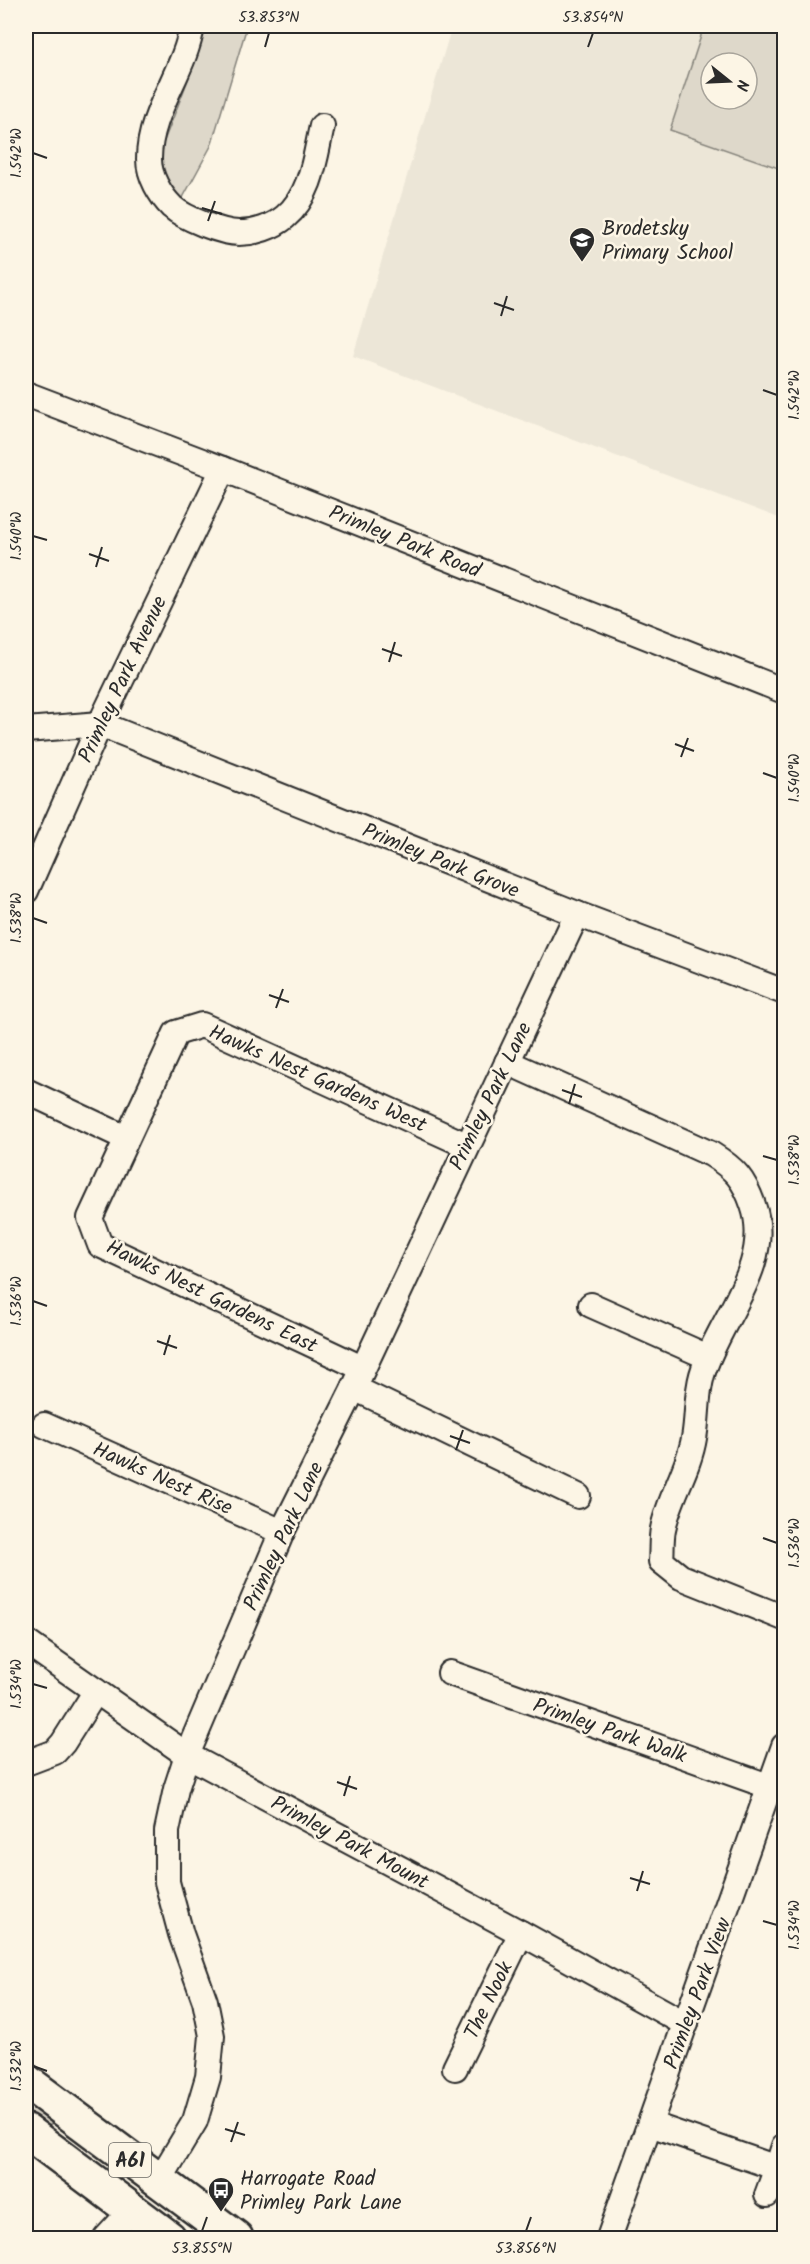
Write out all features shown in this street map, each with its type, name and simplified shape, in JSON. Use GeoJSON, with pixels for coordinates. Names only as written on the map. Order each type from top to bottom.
{"type":"FeatureCollection","features":[{"type":"Feature","properties":{"kind":"highway","name":"A61"},"geometry":{"type":"LineString","coordinates":[[26,2081],[236,2238]]}},
{"type":"Feature","properties":{"kind":"highway"},"geometry":{"type":"LineString","coordinates":[[73,2116],[61,2135],[62,2144],[124,2190],[132,2210]]}},
{"type":"Feature","properties":{"kind":"highway","name":"A61"},"geometry":{"type":"LineString","coordinates":[[26,2131],[169,2238]]}},
{"type":"Feature","properties":{"kind":"highway"},"geometry":{"type":"LineString","coordinates":[[159,2181],[164,2199],[215,2238]]}},
{"type":"Feature","properties":{"kind":"street"},"geometry":{"type":"LineString","coordinates":[[192,26],[189,45],[159,113],[152,136],[149,159],[152,177],[173,208],[218,230],[239,233],[264,229],[285,217],[302,197],[312,173],[322,126]]}},
{"type":"Feature","properties":{"kind":"street","name":"Primley Park Road"},"geometry":{"type":"LineString","coordinates":[[26,394],[223,469],[784,691]]}},
{"type":"Feature","properties":{"kind":"street","name":"Primley Park Avenue"},"geometry":{"type":"LineString","coordinates":[[26,891],[100,724],[223,469]]}},
{"type":"Feature","properties":{"kind":"street"},"geometry":{"type":"LineString","coordinates":[[26,730],[100,724]]}},
{"type":"Feature","properties":{"kind":"street","name":"Primley Park Grove"},"geometry":{"type":"LineString","coordinates":[[100,724],[577,914],[784,992]]}},
{"type":"Feature","properties":{"kind":"street","name":"Primley Park Lane"},"geometry":{"type":"LineString","coordinates":[[159,2181],[195,2121],[208,2077],[212,2036],[205,2001],[181,1934],[167,1882],[167,1832],[176,1789],[187,1755],[282,1532],[358,1378],[577,914]]}},
{"type":"Feature","properties":{"kind":"street","name":"Hawks Nest Gardens West"},"geometry":{"type":"LineString","coordinates":[[126,1138],[176,1033],[202,1026],[466,1145]]}},
{"type":"Feature","properties":{"kind":"street"},"geometry":{"type":"LineString","coordinates":[[507,1062],[711,1154],[730,1166],[746,1185],[756,1214],[759,1238],[754,1262],[708,1357],[698,1393],[695,1437],[691,1453],[663,1528],[661,1561],[681,1577],[784,1618]]}},
{"type":"Feature","properties":{"kind":"street"},"geometry":{"type":"LineString","coordinates":[[26,1091],[126,1138]]}},
{"type":"Feature","properties":{"kind":"street","name":"Hawks Nest Gardens East"},"geometry":{"type":"LineString","coordinates":[[126,1138],[90,1218],[100,1245],[358,1378],[578,1496]]}},
{"type":"Feature","properties":{"kind":"street"},"geometry":{"type":"LineString","coordinates":[[591,1305],[708,1357]]}},
{"type":"Feature","properties":{"kind":"street","name":"Hawks Nest Rise"},"geometry":{"type":"LineString","coordinates":[[44,1425],[282,1532]]}},
{"type":"Feature","properties":{"kind":"street","name":"Primley Park Mount"},"geometry":{"type":"LineString","coordinates":[[26,1642],[187,1755],[521,1932],[686,2024]]}},
{"type":"Feature","properties":{"kind":"street","name":"Primley Park Walk"},"geometry":{"type":"LineString","coordinates":[[450,1673],[771,1787]]}},
{"type":"Feature","properties":{"kind":"street"},"geometry":{"type":"LineString","coordinates":[[26,1763],[55,1752],[96,1691]]}},
{"type":"Feature","properties":{"kind":"street","name":"Primley Park View"},"geometry":{"type":"LineString","coordinates":[[609,2238],[784,1749]]}},
{"type":"Feature","properties":{"kind":"street","name":"The Nook"},"geometry":{"type":"LineString","coordinates":[[455,2068],[521,1932]]}},
{"type":"Feature","properties":{"kind":"street"},"geometry":{"type":"LineString","coordinates":[[650,2124],[781,2157],[768,2195]]}},
{"type":"Feature","properties":{"kind":"street"},"geometry":{"type":"LineString","coordinates":[[106,2238],[132,2210]]}},
{"type":"Feature","properties":{"kind":"shaded area"},"geometry":{"type":"Polygon","coordinates":[[[205,26],[247,26],[211,146],[180,203],[169,187],[163,171],[160,151],[197,57],[205,26]]]}},
{"type":"Feature","properties":{"kind":"shaded area","name":"Brodetsky Primary School"},"geometry":{"type":"Polygon","coordinates":[[[452,26],[700,26],[701,36],[670,130],[784,170],[784,520],[353,356],[452,26]]]}},
{"type":"Feature","properties":{"kind":"shaded area"},"geometry":{"type":"Polygon","coordinates":[[[700,26],[784,26],[784,170],[670,130],[701,36],[700,26]]]}},
{"type":"Feature","properties":{"kind":"shaded area"},"geometry":{"type":"Polygon","coordinates":[[[26,2095],[55,2117],[45,2134],[26,2119],[26,2095]]]}},
{"type":"Feature","properties":{"kind":"place","name":"Brodetsky Primary School"},"geometry":{"type":"Point","coordinates":[582,263]}},
{"type":"Feature","properties":{"kind":"place","name":"Harrogate Road Primley Park Lane"},"geometry":{"type":"Point","coordinates":[221,2213]}}]}
